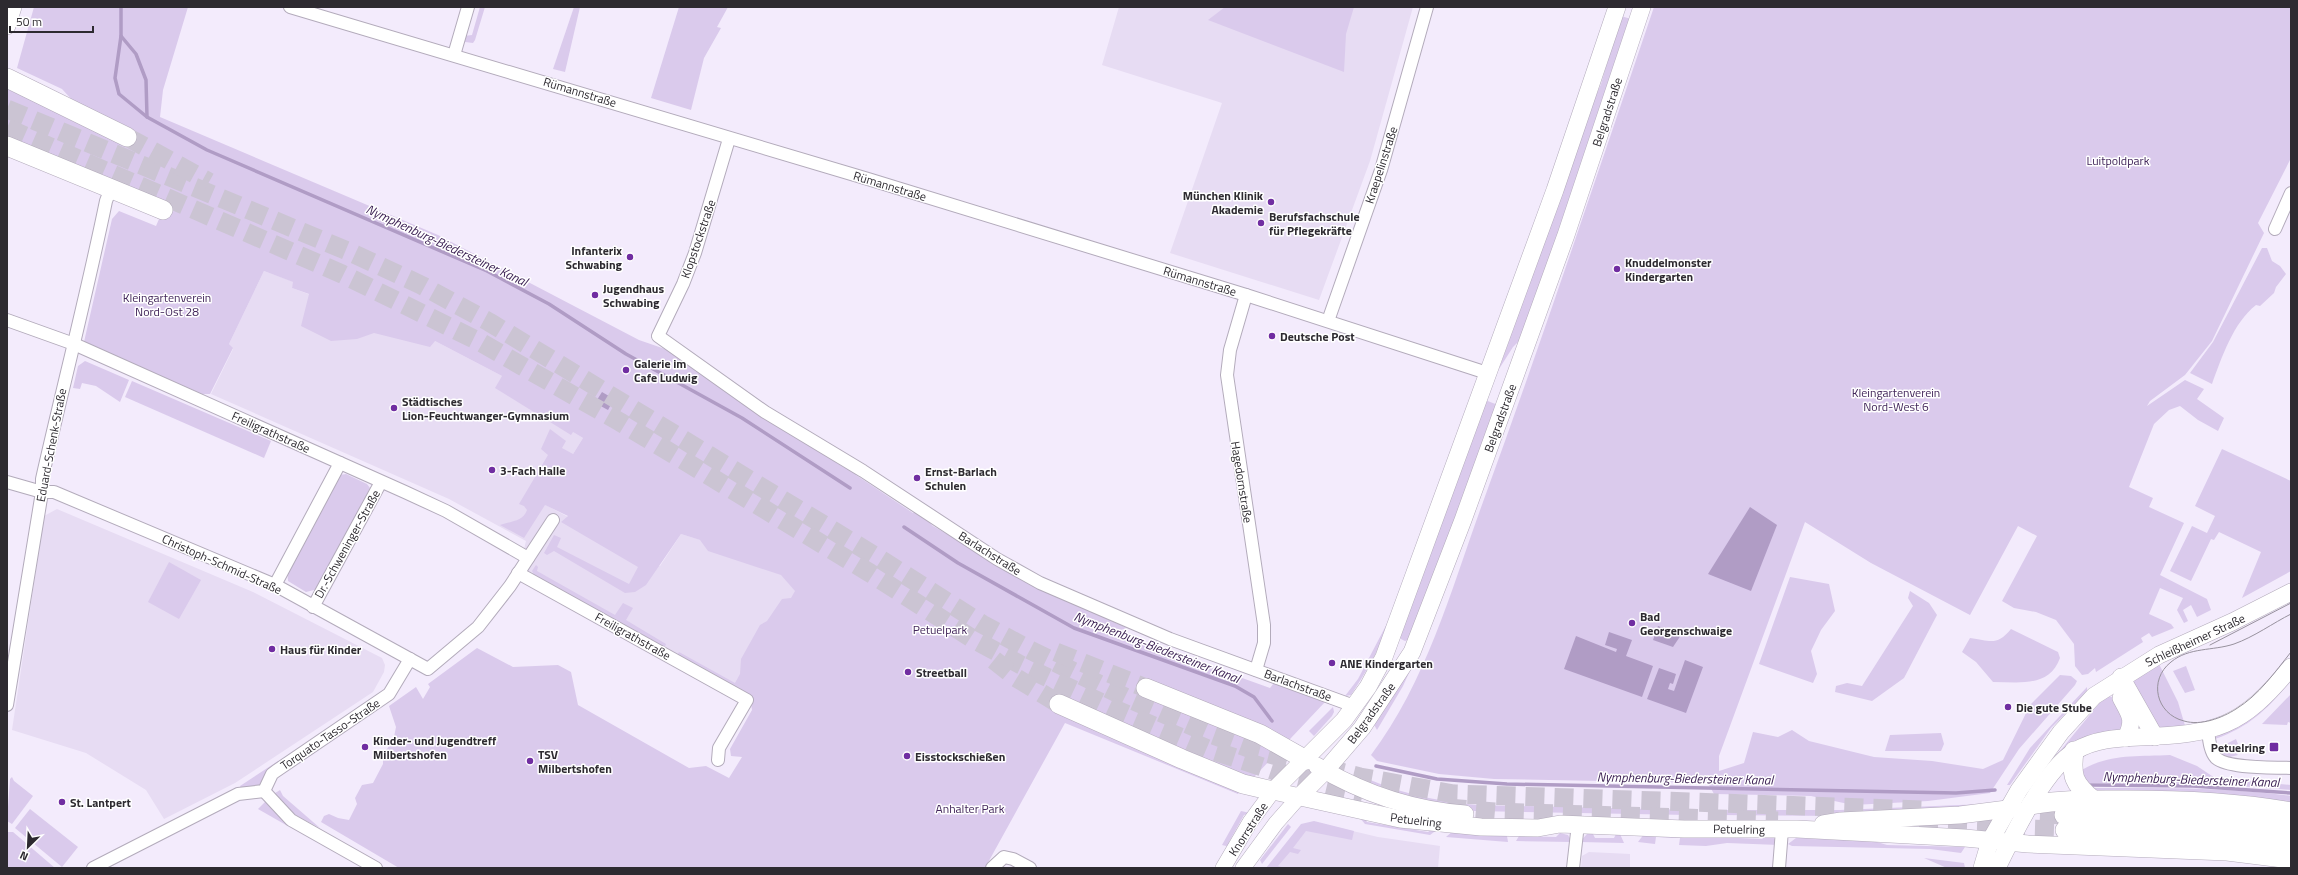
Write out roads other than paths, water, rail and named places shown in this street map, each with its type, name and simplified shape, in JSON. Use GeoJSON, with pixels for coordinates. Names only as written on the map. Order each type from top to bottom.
{"type":"FeatureCollection","features":[{"type":"Feature","properties":{"kind":"highway"},"geometry":{"type":"LineString","coordinates":[[7,78],[127,137]]}},
{"type":"Feature","properties":{"kind":"highway"},"geometry":{"type":"LineString","coordinates":[[7,146],[163,210]]}},
{"type":"Feature","properties":{"kind":"highway"},"geometry":{"type":"LineString","coordinates":[[1146,688],[1260,734],[1306,760]]}},
{"type":"Feature","properties":{"kind":"highway"},"geometry":{"type":"LineString","coordinates":[[1059,704],[1243,784],[1274,791]]}},
{"type":"Feature","properties":{"kind":"highway"},"geometry":{"type":"LineString","coordinates":[[2074,751],[2072,771],[2074,779],[2079,789],[2093,800]]}},
{"type":"Feature","properties":{"kind":"highway"},"geometry":{"type":"LineString","coordinates":[[2031,805],[2062,800],[2231,803],[2291,812]]}},
{"type":"Feature","properties":{"kind":"highway"},"geometry":{"type":"LineString","coordinates":[[2291,828],[2257,822],[2065,822],[2259,839],[2291,844]]}},
{"type":"Feature","properties":{"kind":"main road"},"geometry":{"type":"LineString","coordinates":[[7,26],[13,7]]}},
{"type":"Feature","properties":{"kind":"main road","name":"Belgradstraße"},"geometry":{"type":"LineString","coordinates":[[1274,791],[1306,760],[1354,706],[1384,657],[1561,172],[1617,7]]}},
{"type":"Feature","properties":{"kind":"main road","name":"Belgradstraße"},"geometry":{"type":"LineString","coordinates":[[1299,797],[1325,771],[1366,722],[1402,668],[1416,641],[1461,527],[1566,236],[1642,7]]}},
{"type":"Feature","properties":{"kind":"main road","name":"Schleißheimer Straße"},"geometry":{"type":"LineString","coordinates":[[1982,868],[1990,841],[2007,810],[2061,732],[2094,696],[2121,677],[2159,654],[2238,619],[2291,592]]}},
{"type":"Feature","properties":{"kind":"main road"},"geometry":{"type":"LineString","coordinates":[[1392,636],[1398,642],[1407,646],[1416,641]]}},
{"type":"Feature","properties":{"kind":"main road"},"geometry":{"type":"LineString","coordinates":[[1384,657],[1392,656],[1400,661],[1402,668]]}},
{"type":"Feature","properties":{"kind":"main road"},"geometry":{"type":"LineString","coordinates":[[1997,868],[2031,805],[2057,765],[2074,751],[2090,744],[2126,738],[2155,737],[2208,731],[2247,713],[2264,698],[2291,667]]}},
{"type":"Feature","properties":{"kind":"main road"},"geometry":{"type":"LineString","coordinates":[[2121,677],[2155,737]]}},
{"type":"Feature","properties":{"kind":"main road"},"geometry":{"type":"LineString","coordinates":[[2105,688],[2119,694],[2130,715],[2132,726],[2126,738]]}},
{"type":"Feature","properties":{"kind":"main road","name":"Petuelring"},"geometry":{"type":"LineString","coordinates":[[1306,760],[1350,785],[1404,804],[1448,813],[1543,819],[1560,824]]}},
{"type":"Feature","properties":{"kind":"main road","name":"Petuelring"},"geometry":{"type":"LineString","coordinates":[[1274,791],[1368,813],[1430,822],[1481,827],[1538,828],[1560,824],[1578,824],[1684,829],[1790,829],[1966,838],[2010,843],[2227,852],[2291,860]]}},
{"type":"Feature","properties":{"kind":"main road","name":"Petuelring"},"geometry":{"type":"LineString","coordinates":[[1790,829],[1841,821],[1960,815],[2007,810],[2031,805]]}},
{"type":"Feature","properties":{"kind":"street","name":"Rümannstraße"},"geometry":{"type":"LineString","coordinates":[[290,7],[454,55],[1246,295],[1487,373]]}},
{"type":"Feature","properties":{"kind":"street"},"geometry":{"type":"LineString","coordinates":[[454,55],[468,7]]}},
{"type":"Feature","properties":{"kind":"street","name":"Kraepelinstraße"},"geometry":{"type":"LineString","coordinates":[[1328,321],[1382,165],[1427,7]]}},
{"type":"Feature","properties":{"kind":"street","name":"Klopstockstraße"},"geometry":{"type":"LineString","coordinates":[[658,336],[683,284],[695,253],[729,139]]}},
{"type":"Feature","properties":{"kind":"street","name":"Eduard-Schenk-Straße"},"geometry":{"type":"LineString","coordinates":[[7,705],[10,666],[42,492],[42,479],[69,358],[74,344],[111,188]]}},
{"type":"Feature","properties":{"kind":"street"},"geometry":{"type":"LineString","coordinates":[[2275,229],[2291,193]]}},
{"type":"Feature","properties":{"kind":"street","name":"Hagedornstraße"},"geometry":{"type":"LineString","coordinates":[[1246,295],[1230,350],[1227,375],[1264,625],[1264,643],[1256,670]]}},
{"type":"Feature","properties":{"kind":"street","name":"Freiligrathstraße"},"geometry":{"type":"LineString","coordinates":[[7,320],[74,344],[340,463],[446,512],[528,558]]}},
{"type":"Feature","properties":{"kind":"street","name":"Barlachstraße"},"geometry":{"type":"LineString","coordinates":[[658,336],[759,408],[863,471],[997,559],[1040,583],[1170,639],[1354,706]]}},
{"type":"Feature","properties":{"kind":"street"},"geometry":{"type":"LineString","coordinates":[[274,585],[340,463]]}},
{"type":"Feature","properties":{"kind":"street","name":"Christoph-Schmid-Straße"},"geometry":{"type":"LineString","coordinates":[[7,482],[42,492],[54,492],[274,585],[428,669],[478,627],[518,573]]}},
{"type":"Feature","properties":{"kind":"street","name":"Dr.-Schweninger-Straße"},"geometry":{"type":"LineString","coordinates":[[313,607],[381,482]]}},
{"type":"Feature","properties":{"kind":"street"},"geometry":{"type":"LineString","coordinates":[[518,573],[553,520]]}},
{"type":"Feature","properties":{"kind":"street","name":"Freiligrathstraße"},"geometry":{"type":"LineString","coordinates":[[518,573],[747,700],[719,748],[718,760]]}},
{"type":"Feature","properties":{"kind":"street","name":"Torquato-Tasso-Straße"},"geometry":{"type":"LineString","coordinates":[[264,791],[272,774],[276,770],[389,694],[410,659]]}},
{"type":"Feature","properties":{"kind":"street"},"geometry":{"type":"LineString","coordinates":[[2208,731],[2210,745],[2216,757],[2226,763],[2291,768]]}},
{"type":"Feature","properties":{"kind":"street"},"geometry":{"type":"LineString","coordinates":[[92,868],[238,794],[264,791],[291,820],[376,868]]}},
{"type":"Feature","properties":{"kind":"street","name":"Knorrstraße"},"geometry":{"type":"LineString","coordinates":[[1223,868],[1250,822],[1274,791]]}},
{"type":"Feature","properties":{"kind":"street","name":"Knorrstraße"},"geometry":{"type":"LineString","coordinates":[[1243,868],[1276,823],[1299,797]]}},
{"type":"Feature","properties":{"kind":"street"},"geometry":{"type":"LineString","coordinates":[[1573,868],[1578,824]]}},
{"type":"Feature","properties":{"kind":"street"},"geometry":{"type":"LineString","coordinates":[[1779,868],[1790,829]]}},
{"type":"Feature","properties":{"kind":"street"},"geometry":{"type":"LineString","coordinates":[[992,868],[1004,857],[1030,868]]}},
{"type":"Feature","properties":{"kind":"waterway","name":"Nymphenburg-Biedersteiner Kanal"},"geometry":{"type":"LineString","coordinates":[[121,7],[121,36],[115,78],[119,94],[147,117],[207,150],[487,271],[549,304],[626,354],[742,418],[850,488]]}},
{"type":"Feature","properties":{"kind":"waterway","name":"Nymphenburg-Biedersteiner Kanal"},"geometry":{"type":"LineString","coordinates":[[121,36],[136,54],[146,80],[147,117]]}},
{"type":"Feature","properties":{"kind":"waterway","name":"Nymphenburg-Biedersteiner Kanal"},"geometry":{"type":"LineString","coordinates":[[904,527],[958,563],[1074,628],[1235,686],[1254,697],[1272,721]]}},
{"type":"Feature","properties":{"kind":"waterway","name":"Nymphenburg-Biedersteiner Kanal"},"geometry":{"type":"LineString","coordinates":[[1376,766],[1437,779],[1507,784],[1956,793],[1995,790]]}},
{"type":"Feature","properties":{"kind":"waterway","name":"Nymphenburg-Biedersteiner Kanal"},"geometry":{"type":"LineString","coordinates":[[2091,785],[2193,786],[2291,793]]}},
{"type":"Feature","properties":{"kind":"tunnel"},"geometry":{"type":"LineString","coordinates":[[7,109],[350,252],[421,285],[489,322],[557,363],[880,559],[982,624],[1030,650],[1125,697],[1213,735],[1254,750],[1360,777],[1454,794],[1924,810]]}},
{"type":"Feature","properties":{"kind":"tunnel"},"geometry":{"type":"LineString","coordinates":[[7,128],[342,274],[480,342],[620,422],[870,573],[973,639],[1021,665],[1119,711],[1208,749],[1287,775],[1363,793]]}},
{"type":"Feature","properties":{"kind":"tunnel"},"geometry":{"type":"LineString","coordinates":[[127,137],[209,182]]}},
{"type":"Feature","properties":{"kind":"tunnel"},"geometry":{"type":"LineString","coordinates":[[1056,652],[1146,688]]}},
{"type":"Feature","properties":{"kind":"tunnel"},"geometry":{"type":"LineString","coordinates":[[994,660],[1015,677],[1059,704]]}},
{"type":"Feature","properties":{"kind":"tunnel"},"geometry":{"type":"LineString","coordinates":[[1447,808],[1495,812],[1778,821]]}},
{"type":"Feature","properties":{"kind":"tunnel"},"geometry":{"type":"LineString","coordinates":[[2011,813],[2064,815]]}},
{"type":"Feature","properties":{"kind":"tunnel"},"geometry":{"type":"LineString","coordinates":[[1890,825],[2065,830]]}},
{"type":"Feature","properties":{"kind":"tram line"},"geometry":{"type":"LineString","coordinates":[[2210,645],[2291,603]]}},
{"type":"Feature","properties":{"kind":"tram line"},"geometry":{"type":"LineString","coordinates":[[2291,614],[2256,634],[2234,644],[2193,652],[2178,657],[2164,669],[2159,678],[2158,696],[2167,711],[2174,717],[2184,721],[2204,722],[2218,718],[2236,709],[2252,697],[2266,683],[2291,652]]}},
{"type":"Feature","properties":{"kind":"place","name":"München Klinik Akademie"},"geometry":{"type":"Point","coordinates":[1271,202]}},
{"type":"Feature","properties":{"kind":"place","name":"Berufsfachschule für Pflegekräfte"},"geometry":{"type":"Point","coordinates":[1261,223]}},
{"type":"Feature","properties":{"kind":"place","name":"Infanterix Schwabing"},"geometry":{"type":"Point","coordinates":[630,257]}},
{"type":"Feature","properties":{"kind":"place","name":"Knuddelmonster Kindergarten"},"geometry":{"type":"Point","coordinates":[1617,269]}},
{"type":"Feature","properties":{"kind":"place","name":"Jugendhaus Schwabing"},"geometry":{"type":"Point","coordinates":[595,295]}},
{"type":"Feature","properties":{"kind":"place","name":"Deutsche Post"},"geometry":{"type":"Point","coordinates":[1272,336]}},
{"type":"Feature","properties":{"kind":"place","name":"Galerie im Cafe Ludwig"},"geometry":{"type":"Point","coordinates":[626,370]}},
{"type":"Feature","properties":{"kind":"place","name":"Städtisches Lion-Feuchtwanger-Gymnasium"},"geometry":{"type":"Point","coordinates":[394,408]}},
{"type":"Feature","properties":{"kind":"place","name":"3-Fach Halle"},"geometry":{"type":"Point","coordinates":[492,470]}},
{"type":"Feature","properties":{"kind":"place","name":"Ernst-Barlach Schulen"},"geometry":{"type":"Point","coordinates":[917,478]}},
{"type":"Feature","properties":{"kind":"place","name":"Bad Georgenschwaige"},"geometry":{"type":"Point","coordinates":[1632,623]}},
{"type":"Feature","properties":{"kind":"place","name":"Haus für Kinder"},"geometry":{"type":"Point","coordinates":[272,649]}},
{"type":"Feature","properties":{"kind":"place","name":"ANE Kindergarten"},"geometry":{"type":"Point","coordinates":[1332,663]}},
{"type":"Feature","properties":{"kind":"place","name":"Streetball"},"geometry":{"type":"Point","coordinates":[908,672]}},
{"type":"Feature","properties":{"kind":"place","name":"Die gute Stube"},"geometry":{"type":"Point","coordinates":[2008,707]}},
{"type":"Feature","properties":{"kind":"place","name":"Kinder- und Jugendtreff Milbertshofen"},"geometry":{"type":"Point","coordinates":[365,747]}},
{"type":"Feature","properties":{"kind":"place","name":"Petuelring"},"geometry":{"type":"Point","coordinates":[2274,747]}},
{"type":"Feature","properties":{"kind":"place","name":"Eisstockschießen"},"geometry":{"type":"Point","coordinates":[907,756]}},
{"type":"Feature","properties":{"kind":"place","name":"TSV Milbertshofen"},"geometry":{"type":"Point","coordinates":[530,761]}},
{"type":"Feature","properties":{"kind":"place","name":"St. Lantpert"},"geometry":{"type":"Point","coordinates":[62,802]}},
{"type":"Feature","properties":{"kind":"park label","name":"Luitpoldpark"},"geometry":{"type":"Point","coordinates":[2118,160]}},
{"type":"Feature","properties":{"kind":"park label","name":"Kleingartenverein Nord-Ost 28"},"geometry":{"type":"Point","coordinates":[167,304]}},
{"type":"Feature","properties":{"kind":"park label","name":"Kleingartenverein Nord-West 6"},"geometry":{"type":"Point","coordinates":[1896,399]}},
{"type":"Feature","properties":{"kind":"park label","name":"Petuelpark"},"geometry":{"type":"Point","coordinates":[940,629]}},
{"type":"Feature","properties":{"kind":"park label","name":"Anhalter Park"},"geometry":{"type":"Point","coordinates":[970,808]}}]}
